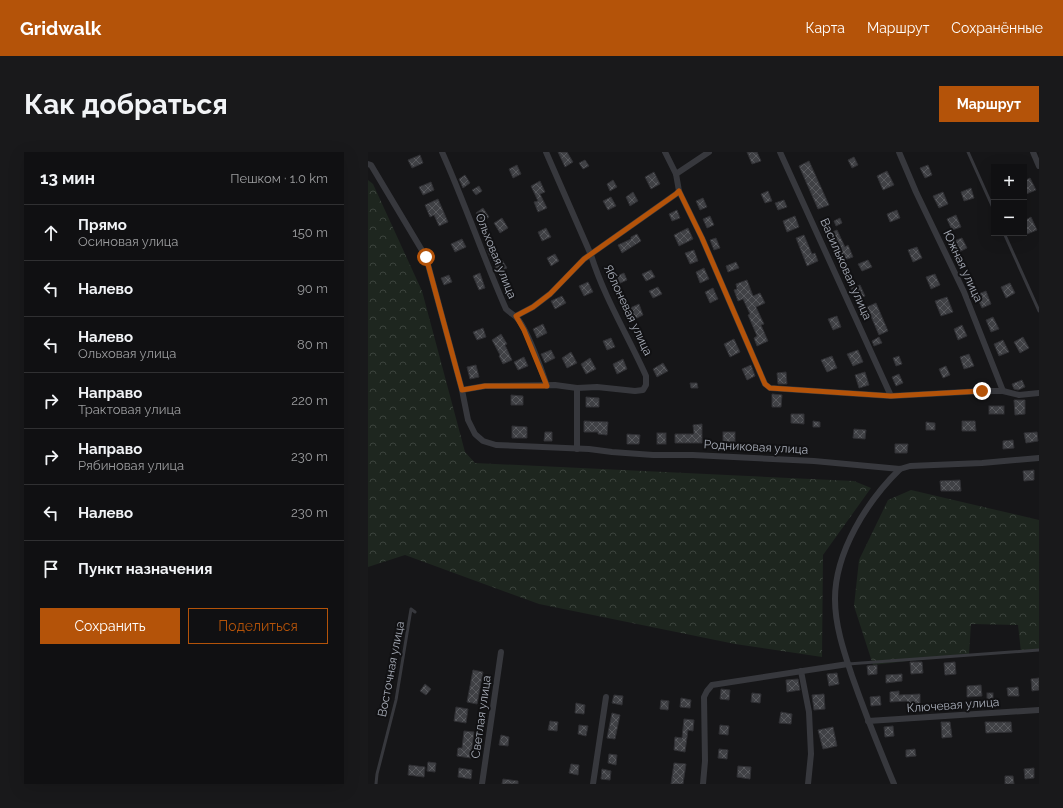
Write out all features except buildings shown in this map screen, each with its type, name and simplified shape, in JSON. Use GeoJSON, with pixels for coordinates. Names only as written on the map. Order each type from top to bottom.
{"type":"FeatureCollection","features":[{"type":"Feature","properties":{"kind":"street","name":"Ольховая улица"},"geometry":{"type":"LineString","coordinates":[[442,152],[506,309],[510,314],[516,316],[524,330],[547,386]]}},
{"type":"Feature","properties":{"kind":"street","name":"Яблоневая улица"},"geometry":{"type":"LineString","coordinates":[[546,152],[616,316],[646,376],[646,385],[642,390],[635,391],[597,387],[577,388]]}},
{"type":"Feature","properties":{"kind":"street"},"geometry":{"type":"LineString","coordinates":[[665,152],[676,174],[679,191],[702,238],[765,384],[770,388],[891,396],[982,391],[1003,391],[1019,395],[1039,393]]}},
{"type":"Feature","properties":{"kind":"street"},"geometry":{"type":"LineString","coordinates":[[676,174],[709,152]]}},
{"type":"Feature","properties":{"kind":"street","name":"Васильковая улица"},"geometry":{"type":"LineString","coordinates":[[780,152],[891,396]]}},
{"type":"Feature","properties":{"kind":"street","name":"Южная улица"},"geometry":{"type":"LineString","coordinates":[[899,152],[916,192],[964,292],[1003,391]]}},
{"type":"Feature","properties":{"kind":"street"},"geometry":{"type":"LineString","coordinates":[[1033,152],[1039,166]]}},
{"type":"Feature","properties":{"kind":"street"},"geometry":{"type":"LineString","coordinates":[[368,164],[371,165],[426,257],[462,390],[485,386],[556,385],[577,388],[577,448]]}},
{"type":"Feature","properties":{"kind":"street"},"geometry":{"type":"LineString","coordinates":[[516,316],[533,307],[550,294],[584,259],[679,191]]}},
{"type":"Feature","properties":{"kind":"street","name":"Родниковая улица"},"geometry":{"type":"LineString","coordinates":[[462,390],[468,420],[475,434],[483,441],[496,445],[577,448],[653,455],[693,455],[814,461],[900,469],[910,466],[982,463],[1039,458]]}},
{"type":"Feature","properties":{"kind":"street"},"geometry":{"type":"LineString","coordinates":[[894,784],[868,721],[848,664],[836,617],[835,599],[840,563],[852,536],[868,509],[888,481],[900,469]]}},
{"type":"Feature","properties":{"kind":"street","name":"Светлая улица"},"geometry":{"type":"LineString","coordinates":[[482,784],[501,652]]}},
{"type":"Feature","properties":{"kind":"street"},"geometry":{"type":"LineString","coordinates":[[703,784],[705,761],[704,697],[712,685],[848,664]]}},
{"type":"Feature","properties":{"kind":"street"},"geometry":{"type":"LineString","coordinates":[[801,671],[809,712],[812,754],[808,784]]}},
{"type":"Feature","properties":{"kind":"street"},"geometry":{"type":"LineString","coordinates":[[593,784],[606,697]]}},
{"type":"Feature","properties":{"kind":"street","name":"Ключевая улица"},"geometry":{"type":"LineString","coordinates":[[868,721],[1039,710]]}},
{"type":"Feature","properties":{"kind":"lane"},"geometry":{"type":"LineString","coordinates":[[968,152],[991,203]]}},
{"type":"Feature","properties":{"kind":"lane"},"geometry":{"type":"LineString","coordinates":[[1005,236],[1039,311]]}},
{"type":"Feature","properties":{"kind":"lane","name":"Восточная улица"},"geometry":{"type":"LineString","coordinates":[[376,784],[377,774],[396,700],[411,609],[415,612]]}},
{"type":"Feature","properties":{"kind":"lane"},"geometry":{"type":"LineString","coordinates":[[848,664],[1039,650]]}},
{"type":"Feature","properties":{"kind":"green space"},"geometry":{"type":"Polygon","coordinates":[[[368,180],[373,184],[422,291],[465,452],[475,463],[854,481],[871,488],[823,555],[822,657],[735,644],[539,604],[405,555],[368,567],[368,180]]]}},
{"type":"Feature","properties":{"kind":"green space"},"geometry":{"type":"Polygon","coordinates":[[[911,490],[1039,520],[1039,650],[1021,652],[1018,625],[971,624],[969,654],[873,665],[854,606],[859,560],[888,500],[911,490]]]}},
{"type":"Feature","properties":{"kind":"route"},"geometry":{"type":"LineString","coordinates":[[426,257],[462,390],[485,386],[547,386],[538,361],[516,316],[533,307],[550,294],[584,259],[610,242],[679,191],[702,238],[765,384],[770,388],[891,396],[982,391]]}}]}
